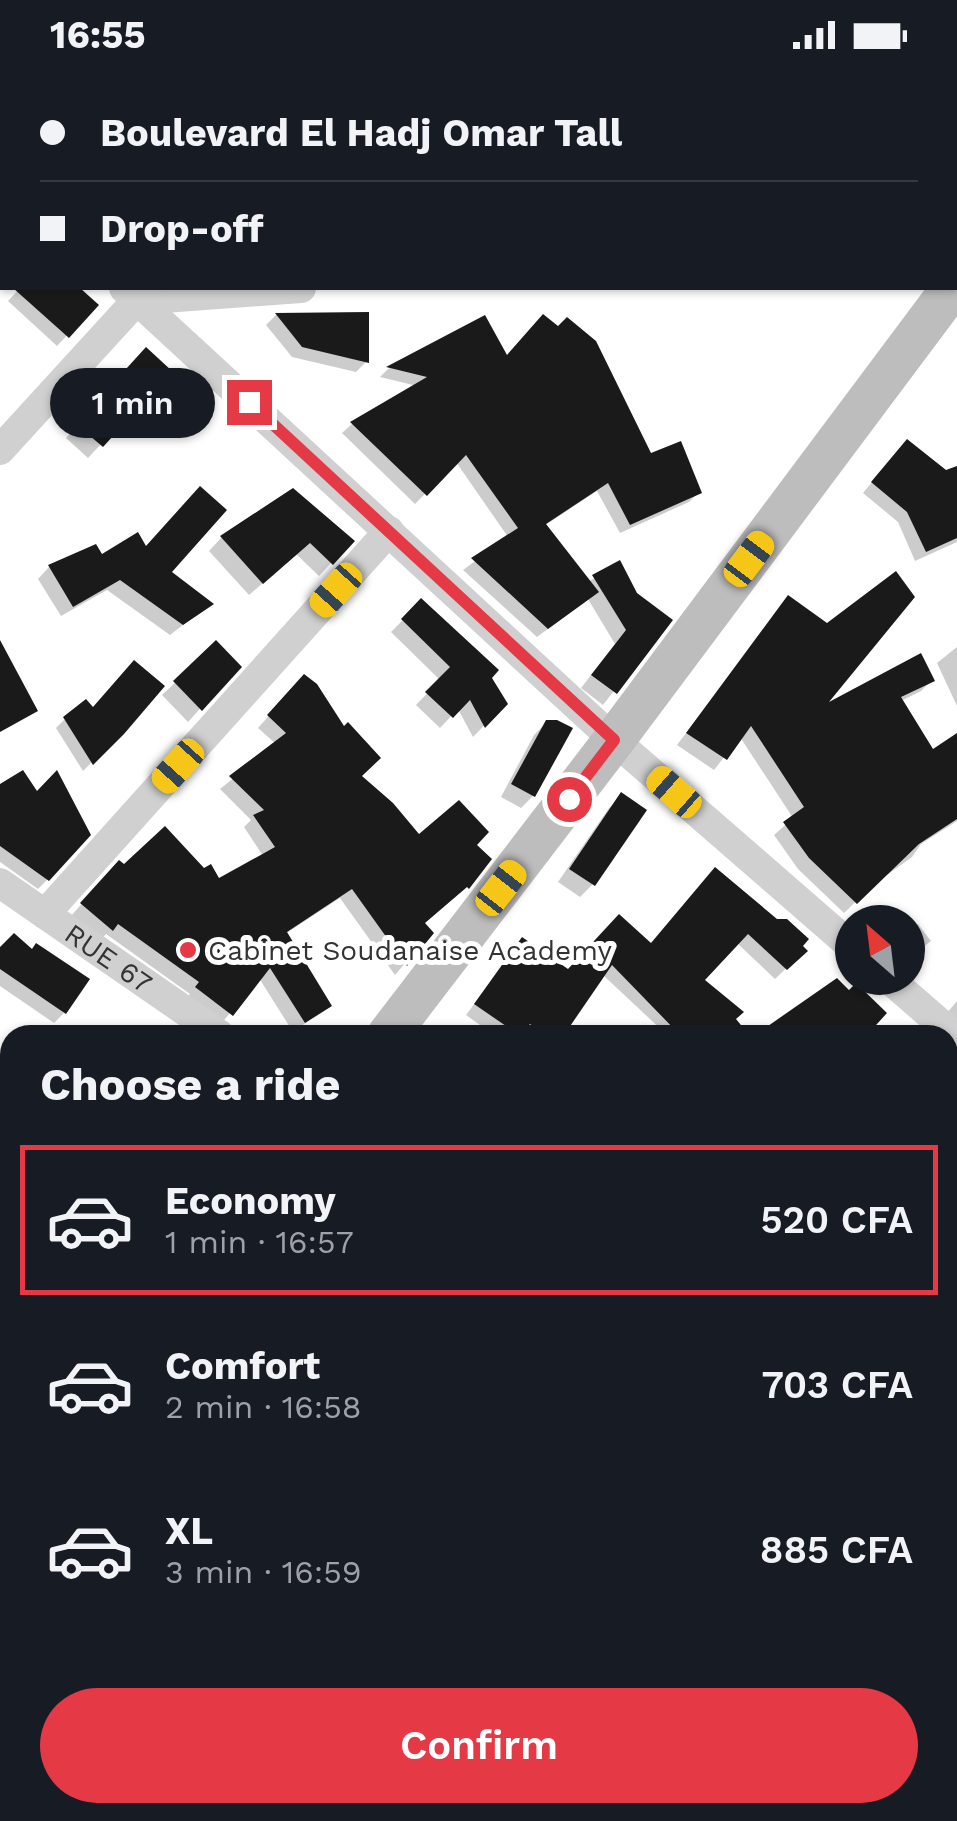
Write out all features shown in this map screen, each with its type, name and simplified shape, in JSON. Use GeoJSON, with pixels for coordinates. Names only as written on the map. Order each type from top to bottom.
{"type":"FeatureCollection","features":[{"type":"Feature","properties":{"kind":"street"},"geometry":{"type":"LineString","coordinates":[[0,450],[136,292],[218,290]]}},
{"type":"Feature","properties":{"kind":"street"},"geometry":{"type":"LineString","coordinates":[[396,1025],[614,740],[949,290]]}},
{"type":"Feature","properties":{"kind":"street"},"geometry":{"type":"LineString","coordinates":[[136,292],[614,740],[835,932]]}},
{"type":"Feature","properties":{"kind":"street"},"geometry":{"type":"LineString","coordinates":[[45,914],[389,531]]}},
{"type":"Feature","properties":{"kind":"street","name":"RUE 67"},"geometry":{"type":"LineString","coordinates":[[0,883],[206,1025]]}},
{"type":"Feature","properties":{"kind":"street"},"geometry":{"type":"LineString","coordinates":[[908,995],[942,1025]]}},
{"type":"Feature","properties":{"kind":"building"},"geometry":{"type":"Polygon","coordinates":[[[15,290],[82,290],[99,305],[69,338],[15,290]]]}},
{"type":"Feature","properties":{"kind":"building"},"geometry":{"type":"Polygon","coordinates":[[[369,312],[369,363],[302,347],[275,313],[369,312]]]}},
{"type":"Feature","properties":{"kind":"building"},"geometry":{"type":"Polygon","coordinates":[[[543,314],[558,326],[567,317],[596,341],[651,453],[681,441],[702,493],[630,525],[608,483],[546,524],[599,592],[548,629],[471,558],[518,528],[466,455],[427,496],[350,422],[427,377],[386,367],[485,315],[507,355],[543,314]]]}},
{"type":"Feature","properties":{"kind":"building"},"geometry":{"type":"Polygon","coordinates":[[[146,347],[172,371],[103,447],[76,424],[146,347]]]}},
{"type":"Feature","properties":{"kind":"building"},"geometry":{"type":"Polygon","coordinates":[[[907,439],[946,470],[957,466],[957,538],[926,552],[907,512],[871,482],[907,439]]]}},
{"type":"Feature","properties":{"kind":"building"},"geometry":{"type":"Polygon","coordinates":[[[200,486],[227,510],[172,572],[214,604],[183,625],[120,580],[73,607],[48,565],[96,544],[102,554],[138,532],[146,546],[200,486]]]}},
{"type":"Feature","properties":{"kind":"building"},"geometry":{"type":"Polygon","coordinates":[[[293,488],[355,541],[333,565],[310,543],[263,584],[220,536],[293,488]]]}},
{"type":"Feature","properties":{"kind":"building"},"geometry":{"type":"Polygon","coordinates":[[[620,560],[637,593],[673,620],[617,694],[591,675],[626,630],[592,575],[620,560]]]}},
{"type":"Feature","properties":{"kind":"building"},"geometry":{"type":"Polygon","coordinates":[[[896,571],[915,597],[829,702],[921,653],[935,681],[901,697],[933,749],[957,733],[957,819],[919,844],[857,904],[809,858],[783,822],[804,807],[751,726],[727,760],[686,733],[788,595],[827,623],[896,571]]]}},
{"type":"Feature","properties":{"kind":"building"},"geometry":{"type":"Polygon","coordinates":[[[421,598],[499,670],[492,678],[508,704],[485,728],[470,700],[453,718],[425,692],[450,667],[401,619],[421,598]]]}},
{"type":"Feature","properties":{"kind":"building"},"geometry":{"type":"Polygon","coordinates":[[[0,640],[38,711],[0,732],[0,640]]]}},
{"type":"Feature","properties":{"kind":"building"},"geometry":{"type":"Polygon","coordinates":[[[216,640],[242,667],[202,711],[173,681],[216,640]]]}},
{"type":"Feature","properties":{"kind":"building"},"geometry":{"type":"Polygon","coordinates":[[[134,660],[165,686],[93,765],[63,717],[86,699],[93,707],[134,660]]]}},
{"type":"Feature","properties":{"kind":"building"},"geometry":{"type":"Polygon","coordinates":[[[304,674],[317,684],[344,726],[348,722],[381,758],[362,776],[393,803],[419,834],[459,800],[489,832],[477,845],[492,859],[469,889],[425,923],[434,933],[407,966],[352,889],[287,932],[332,1006],[305,1023],[270,968],[233,1016],[195,987],[199,982],[118,924],[113,931],[80,903],[119,860],[124,864],[165,826],[204,868],[211,864],[219,878],[275,847],[253,815],[264,810],[229,776],[286,733],[267,715],[304,674]]]}},
{"type":"Feature","properties":{"kind":"building"},"geometry":{"type":"Polygon","coordinates":[[[546,720],[557,720],[573,728],[535,797],[511,784],[546,720]]]}},
{"type":"Feature","properties":{"kind":"building"},"geometry":{"type":"Polygon","coordinates":[[[23,770],[37,791],[57,770],[91,835],[49,881],[0,846],[0,784],[23,770]]]}},
{"type":"Feature","properties":{"kind":"building"},"geometry":{"type":"Polygon","coordinates":[[[621,792],[647,810],[595,886],[569,869],[621,792]]]}},
{"type":"Feature","properties":{"kind":"building"},"geometry":{"type":"Polygon","coordinates":[[[715,867],[777,919],[787,919],[809,939],[803,946],[808,951],[787,970],[748,934],[705,980],[744,1012],[736,1019],[741,1025],[670,1025],[612,965],[571,1025],[504,1025],[474,1004],[522,937],[568,969],[619,914],[651,943],[715,867]]]}},
{"type":"Feature","properties":{"kind":"building"},"geometry":{"type":"Polygon","coordinates":[[[14,933],[32,949],[36,943],[90,979],[66,1014],[0,969],[0,947],[14,933]]]}},
{"type":"Feature","properties":{"kind":"building"},"geometry":{"type":"Polygon","coordinates":[[[835,979],[835,995],[868,995],[887,1013],[876,1025],[769,1025],[835,979]]]}},
{"type":"Feature","properties":{"kind":"place","name":"Cabinet Soudanaise Academy"},"geometry":{"type":"Point","coordinates":[188,950]}},
{"type":"Feature","properties":{"kind":"route"},"geometry":{"type":"LineString","coordinates":[[249,402],[614,740],[569,799]]}}]}
